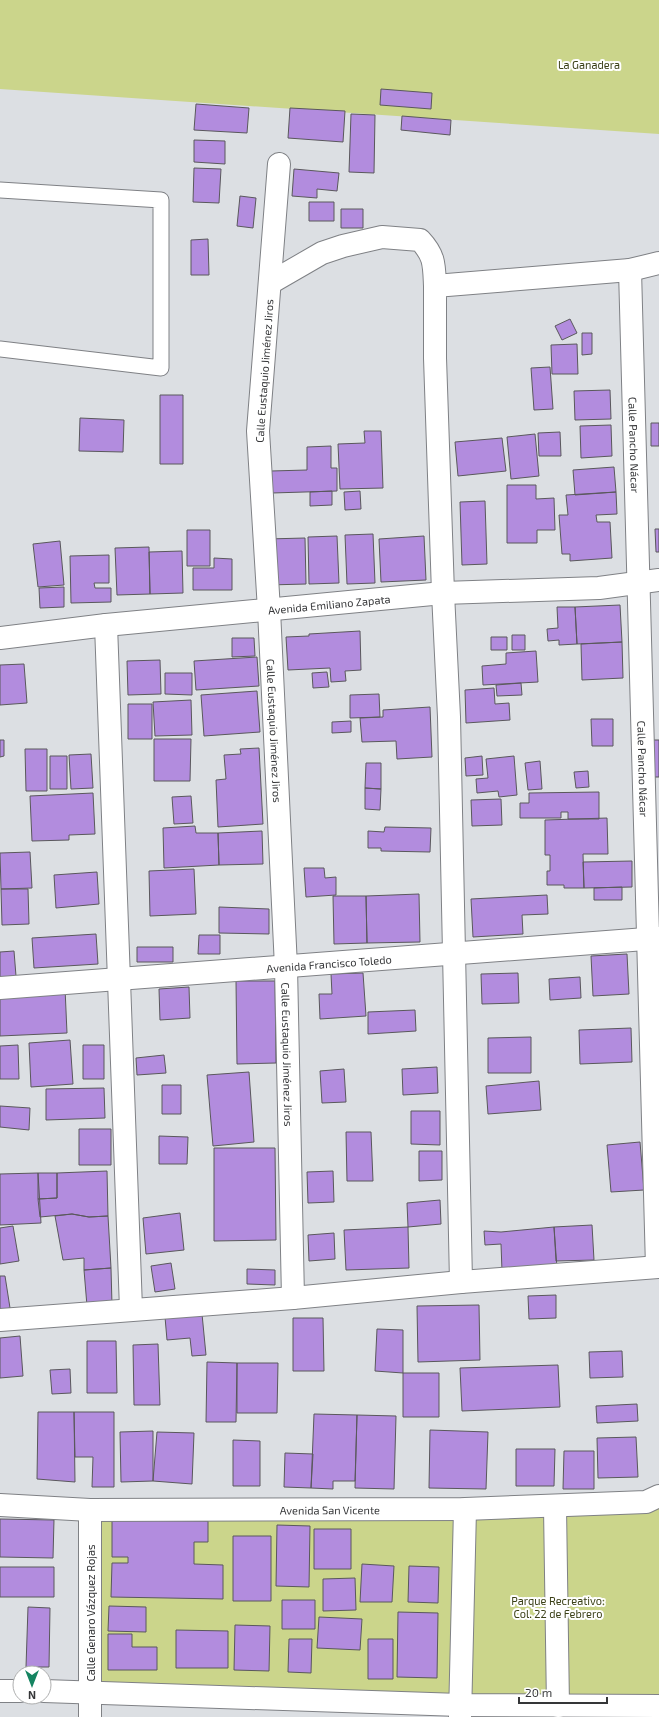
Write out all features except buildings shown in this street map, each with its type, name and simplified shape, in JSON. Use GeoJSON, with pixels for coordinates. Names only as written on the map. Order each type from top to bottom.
{"type":"FeatureCollection","features":[{"type":"Feature","properties":{"kind":"street","name":"Calle Eustaquio Jiménez Jiros"},"geometry":{"type":"LineString","coordinates":[[279,164],[258,431],[269,610],[286,966],[292,1298]]}},
{"type":"Feature","properties":{"kind":"street"},"geometry":{"type":"LineString","coordinates":[[270,283],[322,253],[382,237],[420,240],[430,250],[434,265],[435,358],[449,717],[461,1282]]}},
{"type":"Feature","properties":{"kind":"street"},"geometry":{"type":"LineString","coordinates":[[435,286],[630,270],[659,263]]}},
{"type":"Feature","properties":{"kind":"street","name":"Calle Pancho Nácar"},"geometry":{"type":"LineString","coordinates":[[630,270],[637,582],[654,939],[658,1267]]}},
{"type":"Feature","properties":{"kind":"street","name":"Avenida Emiliano Zapata"},"geometry":{"type":"LineString","coordinates":[[0,638],[106,625],[443,593],[599,588],[659,580]]}},
{"type":"Feature","properties":{"kind":"street"},"geometry":{"type":"LineString","coordinates":[[106,625],[131,1309]]}},
{"type":"Feature","properties":{"kind":"street","name":"Avenida Francisco Toledo"},"geometry":{"type":"LineString","coordinates":[[0,988],[654,939]]}},
{"type":"Feature","properties":{"kind":"street"},"geometry":{"type":"LineString","coordinates":[[0,1320],[292,1298],[461,1282],[658,1267]]}},
{"type":"Feature","properties":{"kind":"street","name":"Avenida San Vicente"},"geometry":{"type":"LineString","coordinates":[[0,1505],[90,1510],[465,1509],[555,1507],[646,1502],[659,1496]]}},
{"type":"Feature","properties":{"kind":"street"},"geometry":{"type":"LineString","coordinates":[[555,1507],[558,1706]]}},
{"type":"Feature","properties":{"kind":"street"},"geometry":{"type":"LineString","coordinates":[[460,1711],[465,1509]]}},
{"type":"Feature","properties":{"kind":"street","name":"Calle Genaro Vázquez Rojas"},"geometry":{"type":"LineString","coordinates":[[90,1510],[90,1717]]}},
{"type":"Feature","properties":{"kind":"street"},"geometry":{"type":"LineString","coordinates":[[0,1690],[12,1691]]}},
{"type":"Feature","properties":{"kind":"street"},"geometry":{"type":"LineString","coordinates":[[52,1691],[460,1711],[558,1706],[659,1706]]}},
{"type":"Feature","properties":{"kind":"lane"},"geometry":{"type":"LineString","coordinates":[[0,190],[160,200],[162,368],[0,349]]}},
{"type":"Feature","properties":{"kind":"green space","name":"La Ganadera"},"geometry":{"type":"Polygon","coordinates":[[[0,0],[659,0],[659,134],[0,89],[0,0]]]}},
{"type":"Feature","properties":{"kind":"green space","name":"Parque Recreativo: Col. 22 de Febrero"},"geometry":{"type":"Polygon","coordinates":[[[659,1496],[659,1706],[90,1692],[90,1510],[659,1496]]]}}]}
